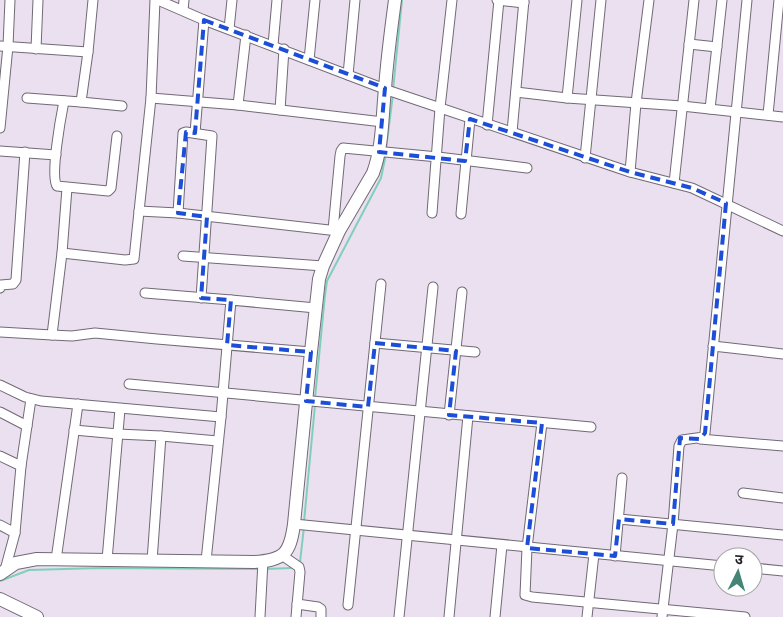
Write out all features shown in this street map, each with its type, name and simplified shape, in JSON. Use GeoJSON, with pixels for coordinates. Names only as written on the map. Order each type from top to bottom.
{"type":"FeatureCollection","features":[{"type":"Feature","properties":{"kind":"street"},"geometry":{"type":"LineString","coordinates":[[0,128],[4,46],[10,0]]}},
{"type":"Feature","properties":{"kind":"street"},"geometry":{"type":"LineString","coordinates":[[36,49],[38,0]]}},
{"type":"Feature","properties":{"kind":"street"},"geometry":{"type":"LineString","coordinates":[[81,102],[93,0]]}},
{"type":"Feature","properties":{"kind":"street"},"geometry":{"type":"LineString","coordinates":[[62,253],[125,260],[134,259],[151,98],[157,0],[348,75],[470,119],[630,172],[692,188],[783,231]]}},
{"type":"Feature","properties":{"kind":"street"},"geometry":{"type":"LineString","coordinates":[[183,10],[184,0]]}},
{"type":"Feature","properties":{"kind":"street"},"geometry":{"type":"LineString","coordinates":[[229,29],[232,0]]}},
{"type":"Feature","properties":{"kind":"street"},"geometry":{"type":"LineString","coordinates":[[273,45],[277,0]]}},
{"type":"Feature","properties":{"kind":"street"},"geometry":{"type":"LineString","coordinates":[[310,60],[315,0]]}},
{"type":"Feature","properties":{"kind":"street"},"geometry":{"type":"LineString","coordinates":[[348,75],[355,0]]}},
{"type":"Feature","properties":{"kind":"street"},"geometry":{"type":"LineString","coordinates":[[2,572],[16,563],[37,559],[264,561],[283,556],[290,545],[294,524],[311,352],[323,266],[336,230],[373,174],[379,152],[383,122],[391,91],[395,0]]}},
{"type":"Feature","properties":{"kind":"street"},"geometry":{"type":"LineString","coordinates":[[432,213],[438,157],[440,108],[452,0]]}},
{"type":"Feature","properties":{"kind":"street"},"geometry":{"type":"LineString","coordinates":[[486,124],[498,0],[524,2],[512,132]]}},
{"type":"Feature","properties":{"kind":"street"},"geometry":{"type":"LineString","coordinates":[[567,98],[577,0]]}},
{"type":"Feature","properties":{"kind":"street"},"geometry":{"type":"LineString","coordinates":[[585,158],[601,0]]}},
{"type":"Feature","properties":{"kind":"street"},"geometry":{"type":"LineString","coordinates":[[630,172],[636,103],[649,0]]}},
{"type":"Feature","properties":{"kind":"street"},"geometry":{"type":"LineString","coordinates":[[674,183],[694,0]]}},
{"type":"Feature","properties":{"kind":"street"},"geometry":{"type":"LineString","coordinates":[[710,109],[722,0]]}},
{"type":"Feature","properties":{"kind":"street"},"geometry":{"type":"LineString","coordinates":[[700,439],[704,437],[705,433],[747,0]]}},
{"type":"Feature","properties":{"kind":"street"},"geometry":{"type":"LineString","coordinates":[[768,115],[779,0]]}},
{"type":"Feature","properties":{"kind":"street"},"geometry":{"type":"LineString","coordinates":[[194,133],[204,20]]}},
{"type":"Feature","properties":{"kind":"street"},"geometry":{"type":"LineString","coordinates":[[238,105],[246,35]]}},
{"type":"Feature","properties":{"kind":"street"},"geometry":{"type":"LineString","coordinates":[[689,44],[717,47]]}},
{"type":"Feature","properties":{"kind":"street"},"geometry":{"type":"LineString","coordinates":[[4,46],[88,52]]}},
{"type":"Feature","properties":{"kind":"street"},"geometry":{"type":"LineString","coordinates":[[280,110],[284,49]]}},
{"type":"Feature","properties":{"kind":"street"},"geometry":{"type":"LineString","coordinates":[[516,92],[590,100],[682,106],[783,117]]}},
{"type":"Feature","properties":{"kind":"street"},"geometry":{"type":"LineString","coordinates":[[27,98],[122,106]]}},
{"type":"Feature","properties":{"kind":"street"},"geometry":{"type":"LineString","coordinates":[[151,98],[238,105],[383,122]]}},
{"type":"Feature","properties":{"kind":"street"},"geometry":{"type":"LineString","coordinates":[[64,101],[56,155],[55,184],[57,186],[103,191],[110,188],[117,136]]}},
{"type":"Feature","properties":{"kind":"street"},"geometry":{"type":"LineString","coordinates":[[460,214],[470,119]]}},
{"type":"Feature","properties":{"kind":"street"},"geometry":{"type":"LineString","coordinates":[[178,213],[183,134],[186,132],[213,136],[201,298]]}},
{"type":"Feature","properties":{"kind":"street"},"geometry":{"type":"LineString","coordinates":[[336,230],[341,151],[346,148],[527,168]]}},
{"type":"Feature","properties":{"kind":"street"},"geometry":{"type":"LineString","coordinates":[[0,151],[56,155]]}},
{"type":"Feature","properties":{"kind":"street"},"geometry":{"type":"LineString","coordinates":[[1,286],[13,284],[16,280],[25,152]]}},
{"type":"Feature","properties":{"kind":"street"},"geometry":{"type":"LineString","coordinates":[[52,335],[62,253],[67,188]]}},
{"type":"Feature","properties":{"kind":"street"},"geometry":{"type":"LineString","coordinates":[[139,211],[178,213],[336,230]]}},
{"type":"Feature","properties":{"kind":"street"},"geometry":{"type":"LineString","coordinates":[[184,256],[323,266]]}},
{"type":"Feature","properties":{"kind":"street"},"geometry":{"type":"LineString","coordinates":[[348,605],[380,284]]}},
{"type":"Feature","properties":{"kind":"street"},"geometry":{"type":"LineString","coordinates":[[398,617],[433,287]]}},
{"type":"Feature","properties":{"kind":"street"},"geometry":{"type":"LineString","coordinates":[[449,414],[462,292]]}},
{"type":"Feature","properties":{"kind":"street"},"geometry":{"type":"LineString","coordinates":[[145,293],[316,308]]}},
{"type":"Feature","properties":{"kind":"street"},"geometry":{"type":"LineString","coordinates":[[206,561],[231,300]]}},
{"type":"Feature","properties":{"kind":"street"},"geometry":{"type":"LineString","coordinates":[[0,332],[72,336],[95,333],[311,352]]}},
{"type":"Feature","properties":{"kind":"street"},"geometry":{"type":"LineString","coordinates":[[375,343],[475,352]]}},
{"type":"Feature","properties":{"kind":"street"},"geometry":{"type":"LineString","coordinates":[[713,346],[783,354]]}},
{"type":"Feature","properties":{"kind":"street"},"geometry":{"type":"LineString","coordinates":[[129,384],[591,427]]}},
{"type":"Feature","properties":{"kind":"street"},"geometry":{"type":"LineString","coordinates":[[0,385],[32,399],[221,417]]}},
{"type":"Feature","properties":{"kind":"street"},"geometry":{"type":"LineString","coordinates":[[2,572],[12,549],[15,533],[21,466],[32,399]]}},
{"type":"Feature","properties":{"kind":"street"},"geometry":{"type":"LineString","coordinates":[[56,560],[78,404]]}},
{"type":"Feature","properties":{"kind":"street"},"geometry":{"type":"LineString","coordinates":[[107,560],[120,408]]}},
{"type":"Feature","properties":{"kind":"street"},"geometry":{"type":"LineString","coordinates":[[0,412],[28,426]]}},
{"type":"Feature","properties":{"kind":"street"},"geometry":{"type":"LineString","coordinates":[[449,617],[468,416]]}},
{"type":"Feature","properties":{"kind":"street"},"geometry":{"type":"LineString","coordinates":[[542,423],[527,548],[525,595],[662,613],[745,617]]}},
{"type":"Feature","properties":{"kind":"street"},"geometry":{"type":"LineString","coordinates":[[74,430],[218,441]]}},
{"type":"Feature","properties":{"kind":"street"},"geometry":{"type":"LineString","coordinates":[[152,561],[161,436]]}},
{"type":"Feature","properties":{"kind":"street"},"geometry":{"type":"LineString","coordinates":[[662,613],[673,524],[680,443],[682,440],[700,439],[783,446]]}},
{"type":"Feature","properties":{"kind":"street"},"geometry":{"type":"LineString","coordinates":[[0,456],[21,466]]}},
{"type":"Feature","properties":{"kind":"street"},"geometry":{"type":"LineString","coordinates":[[615,556],[622,478]]}},
{"type":"Feature","properties":{"kind":"street"},"geometry":{"type":"LineString","coordinates":[[743,493],[783,498]]}},
{"type":"Feature","properties":{"kind":"street"},"geometry":{"type":"LineString","coordinates":[[619,519],[783,535]]}},
{"type":"Feature","properties":{"kind":"street"},"geometry":{"type":"LineString","coordinates":[[294,524],[713,565]]}},
{"type":"Feature","properties":{"kind":"street"},"geometry":{"type":"LineString","coordinates":[[0,525],[15,533]]}},
{"type":"Feature","properties":{"kind":"street"},"geometry":{"type":"LineString","coordinates":[[495,617],[502,545]]}},
{"type":"Feature","properties":{"kind":"street"},"geometry":{"type":"LineString","coordinates":[[587,617],[594,554]]}},
{"type":"Feature","properties":{"kind":"street"},"geometry":{"type":"LineString","coordinates":[[283,556],[298,567],[300,572],[296,617]]}},
{"type":"Feature","properties":{"kind":"street"},"geometry":{"type":"LineString","coordinates":[[260,617],[264,561]]}},
{"type":"Feature","properties":{"kind":"street"},"geometry":{"type":"LineString","coordinates":[[763,569],[783,571]]}},
{"type":"Feature","properties":{"kind":"street"},"geometry":{"type":"LineString","coordinates":[[0,599],[37,617]]}},
{"type":"Feature","properties":{"kind":"street"},"geometry":{"type":"LineString","coordinates":[[297,604],[318,607],[321,617]]}},
{"type":"Feature","properties":{"kind":"highlighted area"},"geometry":{"type":"Polygon","coordinates":[[[204,20],[385,88],[379,152],[465,161],[470,119],[630,172],[692,188],[726,203],[705,433],[700,439],[680,438],[673,524],[619,519],[615,556],[527,548],[542,423],[449,415],[456,351],[375,343],[368,407],[306,401],[311,352],[227,345],[231,300],[201,298],[207,217],[178,213],[186,132],[195,133],[204,20]]]}},
{"type":"Feature","properties":{"kind":"waterway"},"geometry":{"type":"LineString","coordinates":[[393,90],[402,0]]}},
{"type":"Feature","properties":{"kind":"waterway"},"geometry":{"type":"LineString","coordinates":[[386,149],[393,94]]}},
{"type":"Feature","properties":{"kind":"waterway"},"geometry":{"type":"LineString","coordinates":[[315,398],[327,281],[381,178],[386,154]]}},
{"type":"Feature","properties":{"kind":"waterway"},"geometry":{"type":"LineString","coordinates":[[304,522],[315,405]]}},
{"type":"Feature","properties":{"kind":"waterway"},"geometry":{"type":"LineString","coordinates":[[298,564],[300,562],[304,527]]}},
{"type":"Feature","properties":{"kind":"waterway"},"geometry":{"type":"LineString","coordinates":[[0,581],[29,570],[100,568],[260,569]]}},
{"type":"Feature","properties":{"kind":"waterway"},"geometry":{"type":"LineString","coordinates":[[265,569],[292,568]]}}]}
